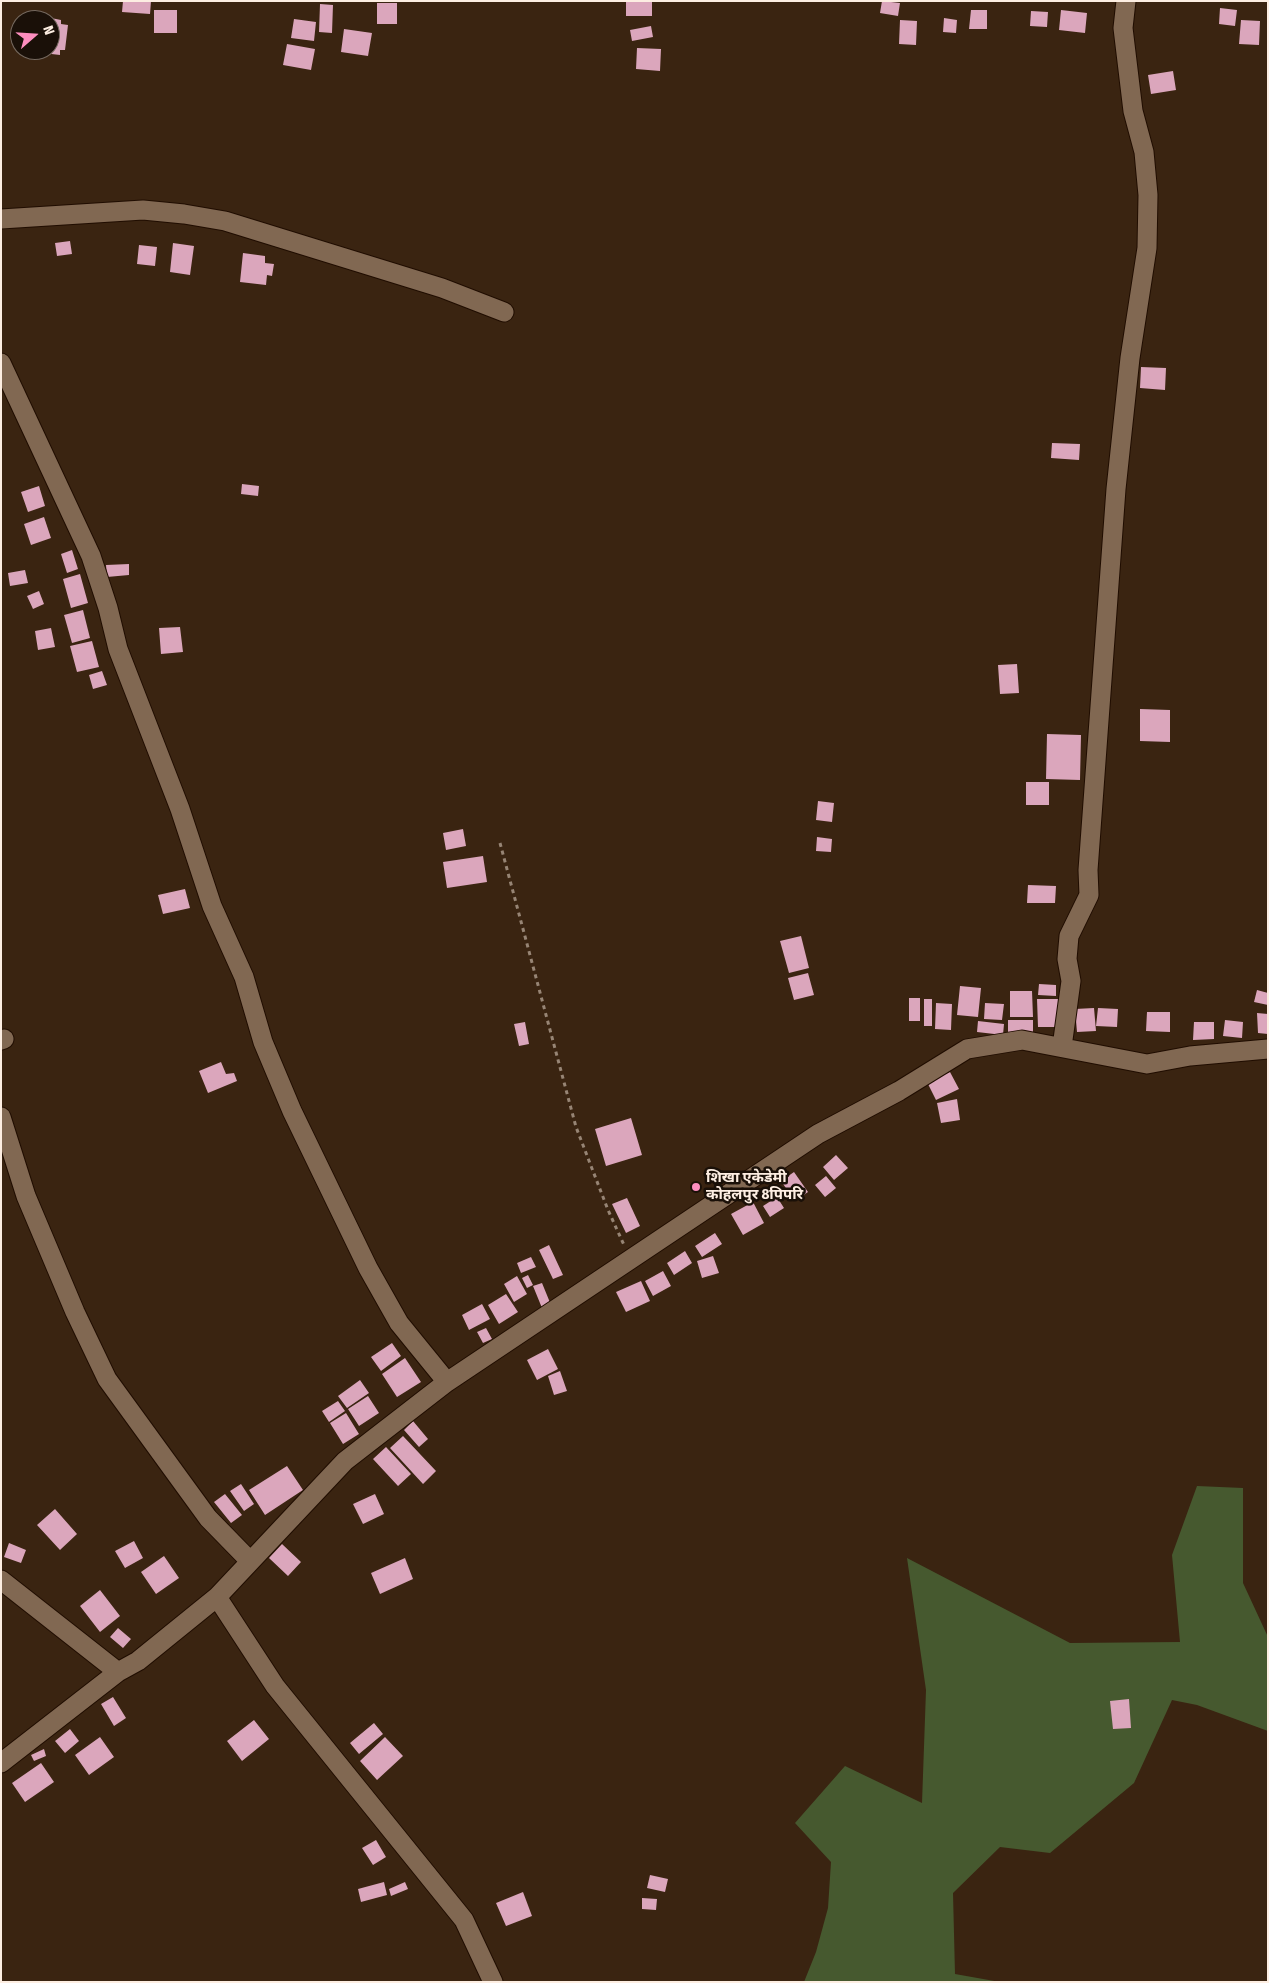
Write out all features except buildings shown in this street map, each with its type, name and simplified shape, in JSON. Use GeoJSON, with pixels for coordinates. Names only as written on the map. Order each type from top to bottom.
{"type":"FeatureCollection","features":[{"type":"Feature","properties":{"kind":"street"},"geometry":{"type":"LineString","coordinates":[[1062,1046],[1071,981],[1067,959],[1069,936],[1089,895],[1089,860],[1116,489],[1130,358],[1147,248],[1148,195],[1144,152],[1133,111],[1123,28],[1126,1]]}},
{"type":"Feature","properties":{"kind":"street"},"geometry":{"type":"LineString","coordinates":[[1,219],[143,210],[226,221],[442,288],[504,312]]}},
{"type":"Feature","properties":{"kind":"street"},"geometry":{"type":"LineString","coordinates":[[1,363],[90,556],[121,658],[180,809],[212,906],[244,977],[263,1042],[292,1111],[368,1268],[399,1323],[447,1382]]}},
{"type":"Feature","properties":{"kind":"street"},"geometry":{"type":"LineString","coordinates":[[1,1763],[118,1672],[138,1661],[217,1597],[345,1461],[447,1382],[818,1134],[899,1091],[967,1049],[1022,1040],[1062,1046],[1147,1064],[1190,1056],[1268,1049]]}},
{"type":"Feature","properties":{"kind":"street"},"geometry":{"type":"LineString","coordinates":[[2,1127],[16,1158],[26,1196],[107,1379],[208,1518],[250,1561]]}},
{"type":"Feature","properties":{"kind":"street"},"geometry":{"type":"LineString","coordinates":[[1,1580],[118,1672]]}},
{"type":"Feature","properties":{"kind":"street"},"geometry":{"type":"LineString","coordinates":[[217,1597],[276,1686],[464,1920],[493,1982]]}},
{"type":"Feature","properties":{"kind":"path"},"geometry":{"type":"LineString","coordinates":[[500,843],[576,1127],[608,1210],[630,1259]]}},
{"type":"Feature","properties":{"kind":"green space"},"geometry":{"type":"Polygon","coordinates":[[[1197,1486],[1243,1488],[1243,1583],[1268,1637],[1268,1731],[1197,1705],[1172,1700],[1134,1783],[1050,1853],[1000,1847],[953,1893],[955,1974],[1000,1982],[804,1982],[816,1952],[828,1908],[831,1862],[795,1823],[845,1766],[922,1803],[926,1690],[907,1558],[1070,1643],[1180,1642],[1172,1555],[1197,1486]]]}},
{"type":"Feature","properties":{"kind":"place","name":"शिखा एकेडेमी कोहलपुर 8पिपरि"},"geometry":{"type":"Point","coordinates":[696,1187]}}]}
